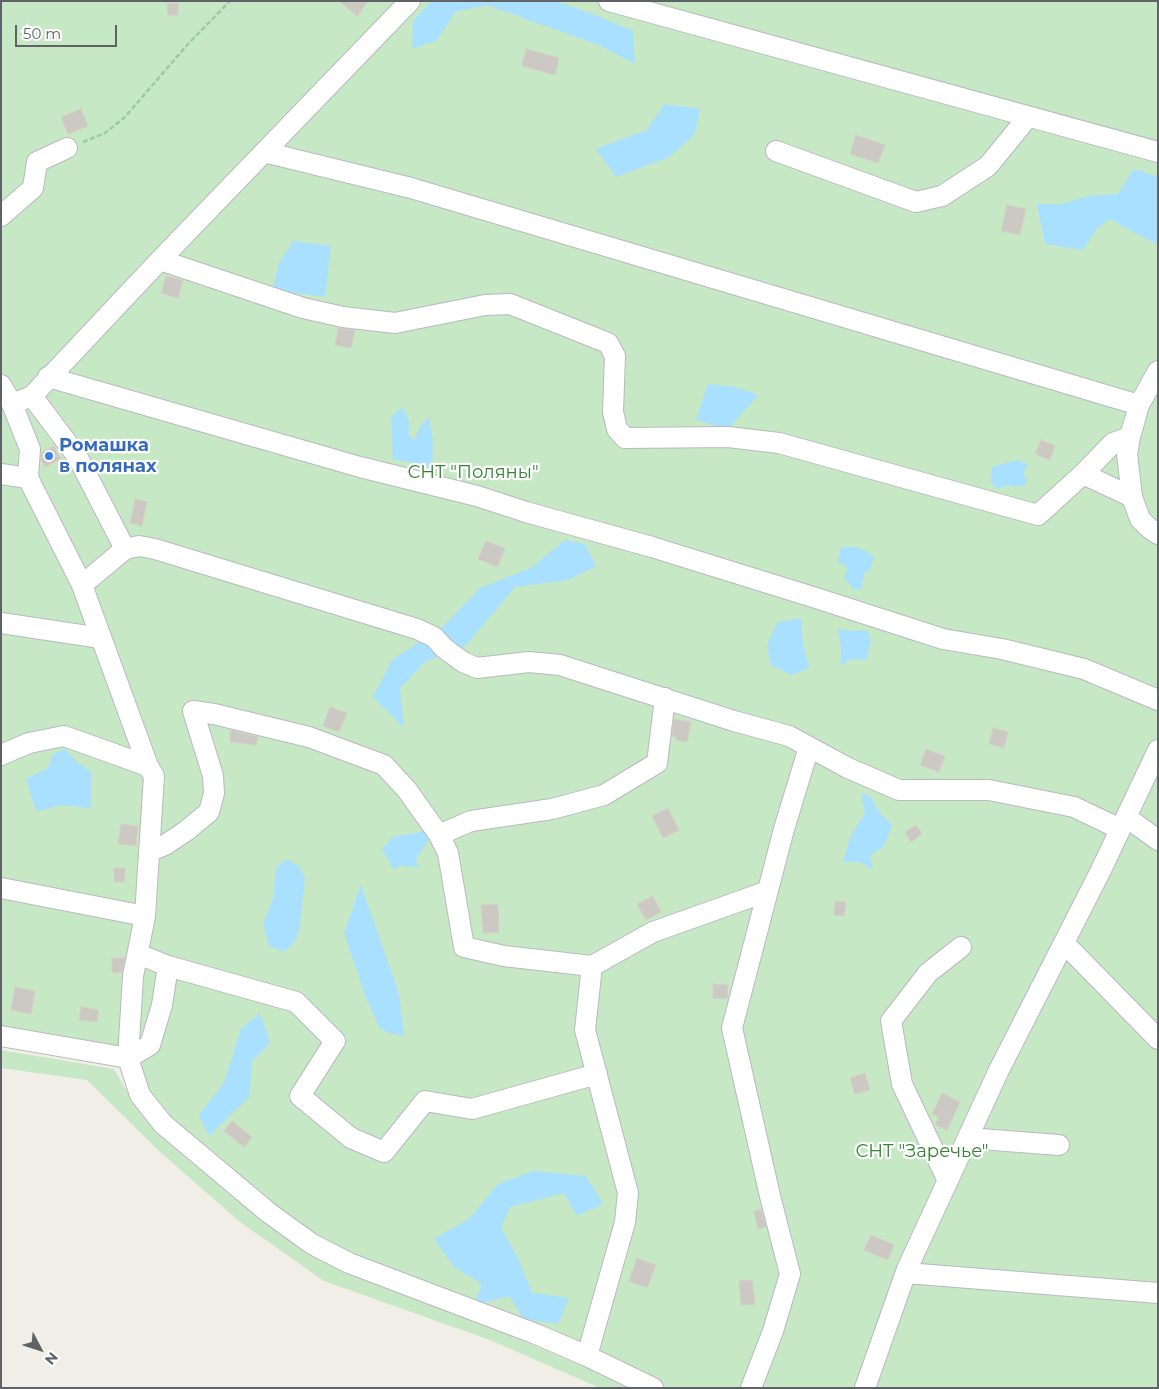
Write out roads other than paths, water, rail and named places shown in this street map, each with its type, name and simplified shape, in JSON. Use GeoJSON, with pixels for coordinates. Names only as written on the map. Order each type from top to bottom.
{"type":"FeatureCollection","features":[{"type":"Feature","properties":{"kind":"street"},"geometry":{"type":"LineString","coordinates":[[12,404],[32,396],[48,377],[410,1]]}},
{"type":"Feature","properties":{"kind":"street"},"geometry":{"type":"LineString","coordinates":[[609,1],[1158,152]]}},
{"type":"Feature","properties":{"kind":"street"},"geometry":{"type":"LineString","coordinates":[[776,151],[916,202],[942,196],[988,166],[1028,117]]}},
{"type":"Feature","properties":{"kind":"street"},"geometry":{"type":"LineString","coordinates":[[1,216],[33,188],[36,162],[67,148]]}},
{"type":"Feature","properties":{"kind":"street"},"geometry":{"type":"LineString","coordinates":[[264,152],[411,188],[1139,405]]}},
{"type":"Feature","properties":{"kind":"street"},"geometry":{"type":"LineString","coordinates":[[160,260],[303,308],[343,317],[396,322],[485,305],[510,304],[608,343],[615,356],[613,412],[617,429],[625,438],[728,437],[779,442],[1038,515],[1083,474],[1113,443],[1130,437]]}},
{"type":"Feature","properties":{"kind":"street"},"geometry":{"type":"LineString","coordinates":[[1158,371],[1139,405],[1126,454],[1132,497],[1140,518],[1158,534]]}},
{"type":"Feature","properties":{"kind":"street"},"geometry":{"type":"LineString","coordinates":[[48,377],[360,467],[477,496],[526,512],[652,547],[943,639],[1002,649],[1084,670],[1158,700]]}},
{"type":"Feature","properties":{"kind":"street"},"geometry":{"type":"LineString","coordinates":[[1,384],[12,404],[30,449],[28,478],[82,584],[148,766],[154,776],[145,916],[133,976],[128,1058],[140,1095],[163,1124],[268,1213],[312,1244],[349,1263],[536,1334],[653,1388]]}},
{"type":"Feature","properties":{"kind":"street"},"geometry":{"type":"LineString","coordinates":[[32,396],[77,456],[125,549]]}},
{"type":"Feature","properties":{"kind":"street"},"geometry":{"type":"LineString","coordinates":[[1,474],[28,478]]}},
{"type":"Feature","properties":{"kind":"street"},"geometry":{"type":"LineString","coordinates":[[1083,474],[1132,497]]}},
{"type":"Feature","properties":{"kind":"street"},"geometry":{"type":"LineString","coordinates":[[82,584],[125,549],[139,546],[155,549],[418,628],[434,637],[444,648],[463,662],[476,668],[529,662],[560,665],[734,721],[789,736],[848,768],[899,790],[989,790],[1074,807],[1123,823],[1158,840]]}},
{"type":"Feature","properties":{"kind":"street"},"geometry":{"type":"LineString","coordinates":[[1,623],[101,638]]}},
{"type":"Feature","properties":{"kind":"street"},"geometry":{"type":"LineString","coordinates":[[439,835],[472,821],[552,808],[604,795],[657,763],[665,698]]}},
{"type":"Feature","properties":{"kind":"street"},"geometry":{"type":"LineString","coordinates":[[150,850],[165,845],[209,812],[214,793],[213,776],[193,711],[214,714],[309,737],[384,765],[407,790],[439,835],[448,854],[464,947],[504,956],[592,966],[653,932],[768,891]]}},
{"type":"Feature","properties":{"kind":"street"},"geometry":{"type":"LineString","coordinates":[[1,755],[29,743],[64,736],[148,766]]}},
{"type":"Feature","properties":{"kind":"street"},"geometry":{"type":"LineString","coordinates":[[751,1388],[773,1332],[790,1274],[770,1196],[732,1028],[809,747]]}},
{"type":"Feature","properties":{"kind":"street"},"geometry":{"type":"LineString","coordinates":[[865,1388],[906,1273],[948,1181],[999,1070],[1064,943],[1158,750]]}},
{"type":"Feature","properties":{"kind":"street"},"geometry":{"type":"LineString","coordinates":[[1,888],[145,916]]}},
{"type":"Feature","properties":{"kind":"street"},"geometry":{"type":"LineString","coordinates":[[1064,943],[1158,1039]]}},
{"type":"Feature","properties":{"kind":"street"},"geometry":{"type":"LineString","coordinates":[[948,1181],[902,1084],[891,1021],[928,974],[961,947]]}},
{"type":"Feature","properties":{"kind":"street"},"geometry":{"type":"LineString","coordinates":[[138,954],[168,966],[296,1002],[335,1041],[300,1096],[351,1138],[384,1152],[425,1101],[472,1109],[597,1074]]}},
{"type":"Feature","properties":{"kind":"street"},"geometry":{"type":"LineString","coordinates":[[1,1036],[128,1058],[150,1045],[162,1005],[168,966]]}},
{"type":"Feature","properties":{"kind":"street"},"geometry":{"type":"LineString","coordinates":[[587,1356],[625,1222],[628,1193],[585,1030],[592,966]]}},
{"type":"Feature","properties":{"kind":"street"},"geometry":{"type":"LineString","coordinates":[[968,1138],[1059,1145]]}},
{"type":"Feature","properties":{"kind":"street"},"geometry":{"type":"LineString","coordinates":[[906,1273],[1158,1293]]}},
{"type":"Feature","properties":{"kind":"water"},"geometry":{"type":"Polygon","coordinates":[[[432,1],[556,1],[633,31],[635,64],[599,45],[487,5],[455,12],[437,40],[412,49],[413,21],[432,1]]]}},
{"type":"Feature","properties":{"kind":"water"},"geometry":{"type":"Polygon","coordinates":[[[664,104],[700,109],[694,135],[669,157],[616,177],[596,149],[647,130],[664,104]]]}},
{"type":"Feature","properties":{"kind":"water"},"geometry":{"type":"Polygon","coordinates":[[[1134,169],[1158,177],[1158,245],[1109,219],[1096,230],[1083,250],[1045,244],[1037,204],[1062,204],[1088,196],[1118,194],[1134,169]]]}},
{"type":"Feature","properties":{"kind":"water"},"geometry":{"type":"Polygon","coordinates":[[[293,241],[331,246],[325,297],[273,290],[278,265],[293,241]]]}},
{"type":"Feature","properties":{"kind":"water"},"geometry":{"type":"Polygon","coordinates":[[[708,384],[735,387],[758,395],[728,429],[696,420],[708,384]]]}},
{"type":"Feature","properties":{"kind":"water"},"geometry":{"type":"Polygon","coordinates":[[[402,407],[409,421],[409,436],[415,440],[420,427],[429,417],[433,440],[433,458],[429,466],[393,459],[391,417],[402,407]]]}},
{"type":"Feature","properties":{"kind":"water"},"geometry":{"type":"Polygon","coordinates":[[[1018,460],[1028,465],[1023,472],[1027,483],[1020,487],[1008,485],[996,489],[991,482],[992,467],[1018,460]]]}},
{"type":"Feature","properties":{"kind":"water"},"geometry":{"type":"Polygon","coordinates":[[[565,540],[585,544],[596,566],[568,580],[515,587],[466,645],[425,662],[400,688],[404,728],[373,697],[392,660],[445,625],[480,588],[531,568],[565,540]]]}},
{"type":"Feature","properties":{"kind":"water"},"geometry":{"type":"Polygon","coordinates":[[[841,547],[857,547],[874,556],[870,570],[864,573],[861,590],[853,589],[844,577],[848,568],[838,562],[841,547]]]}},
{"type":"Feature","properties":{"kind":"water"},"geometry":{"type":"Polygon","coordinates":[[[801,618],[803,643],[809,668],[791,675],[771,665],[767,645],[777,623],[801,618]]]}},
{"type":"Feature","properties":{"kind":"water"},"geometry":{"type":"Polygon","coordinates":[[[838,629],[867,630],[871,641],[866,660],[853,659],[841,665],[838,629]]]}},
{"type":"Feature","properties":{"kind":"water"},"geometry":{"type":"Polygon","coordinates":[[[65,749],[76,761],[91,772],[91,808],[63,805],[36,811],[26,779],[48,768],[53,754],[65,749]]]}},
{"type":"Feature","properties":{"kind":"water"},"geometry":{"type":"Polygon","coordinates":[[[861,793],[870,796],[880,813],[892,825],[884,846],[870,856],[873,869],[859,862],[843,862],[851,836],[865,813],[861,793]]]}},
{"type":"Feature","properties":{"kind":"water"},"geometry":{"type":"Polygon","coordinates":[[[427,831],[429,839],[415,861],[419,868],[401,865],[394,870],[382,849],[393,837],[427,831]]]}},
{"type":"Feature","properties":{"kind":"water"},"geometry":{"type":"Polygon","coordinates":[[[286,859],[299,866],[305,878],[299,931],[295,941],[284,952],[269,946],[263,924],[273,900],[276,868],[286,859]]]}},
{"type":"Feature","properties":{"kind":"water"},"geometry":{"type":"Polygon","coordinates":[[[361,885],[399,994],[404,1037],[381,1030],[367,1000],[344,933],[361,885]]]}},
{"type":"Feature","properties":{"kind":"water"},"geometry":{"type":"Polygon","coordinates":[[[260,1013],[270,1043],[252,1061],[249,1097],[209,1136],[199,1115],[224,1083],[241,1029],[260,1013]]]}},
{"type":"Feature","properties":{"kind":"water"},"geometry":{"type":"Polygon","coordinates":[[[533,1171],[586,1176],[603,1204],[577,1216],[564,1193],[510,1207],[501,1228],[518,1258],[532,1293],[569,1298],[558,1324],[524,1319],[509,1296],[474,1305],[482,1284],[454,1267],[434,1239],[470,1218],[498,1184],[533,1171]]]}},
{"type":"Feature","properties":{"kind":"place","name":"Ромашка в полянах"},"geometry":{"type":"Point","coordinates":[49,456]}},
{"type":"Feature","properties":{"kind":"park label","name":"СНТ \"Поляны\""},"geometry":{"type":"Point","coordinates":[473,473]}},
{"type":"Feature","properties":{"kind":"park label","name":"СНТ \"Заречье\""},"geometry":{"type":"Point","coordinates":[922,1152]}}]}
